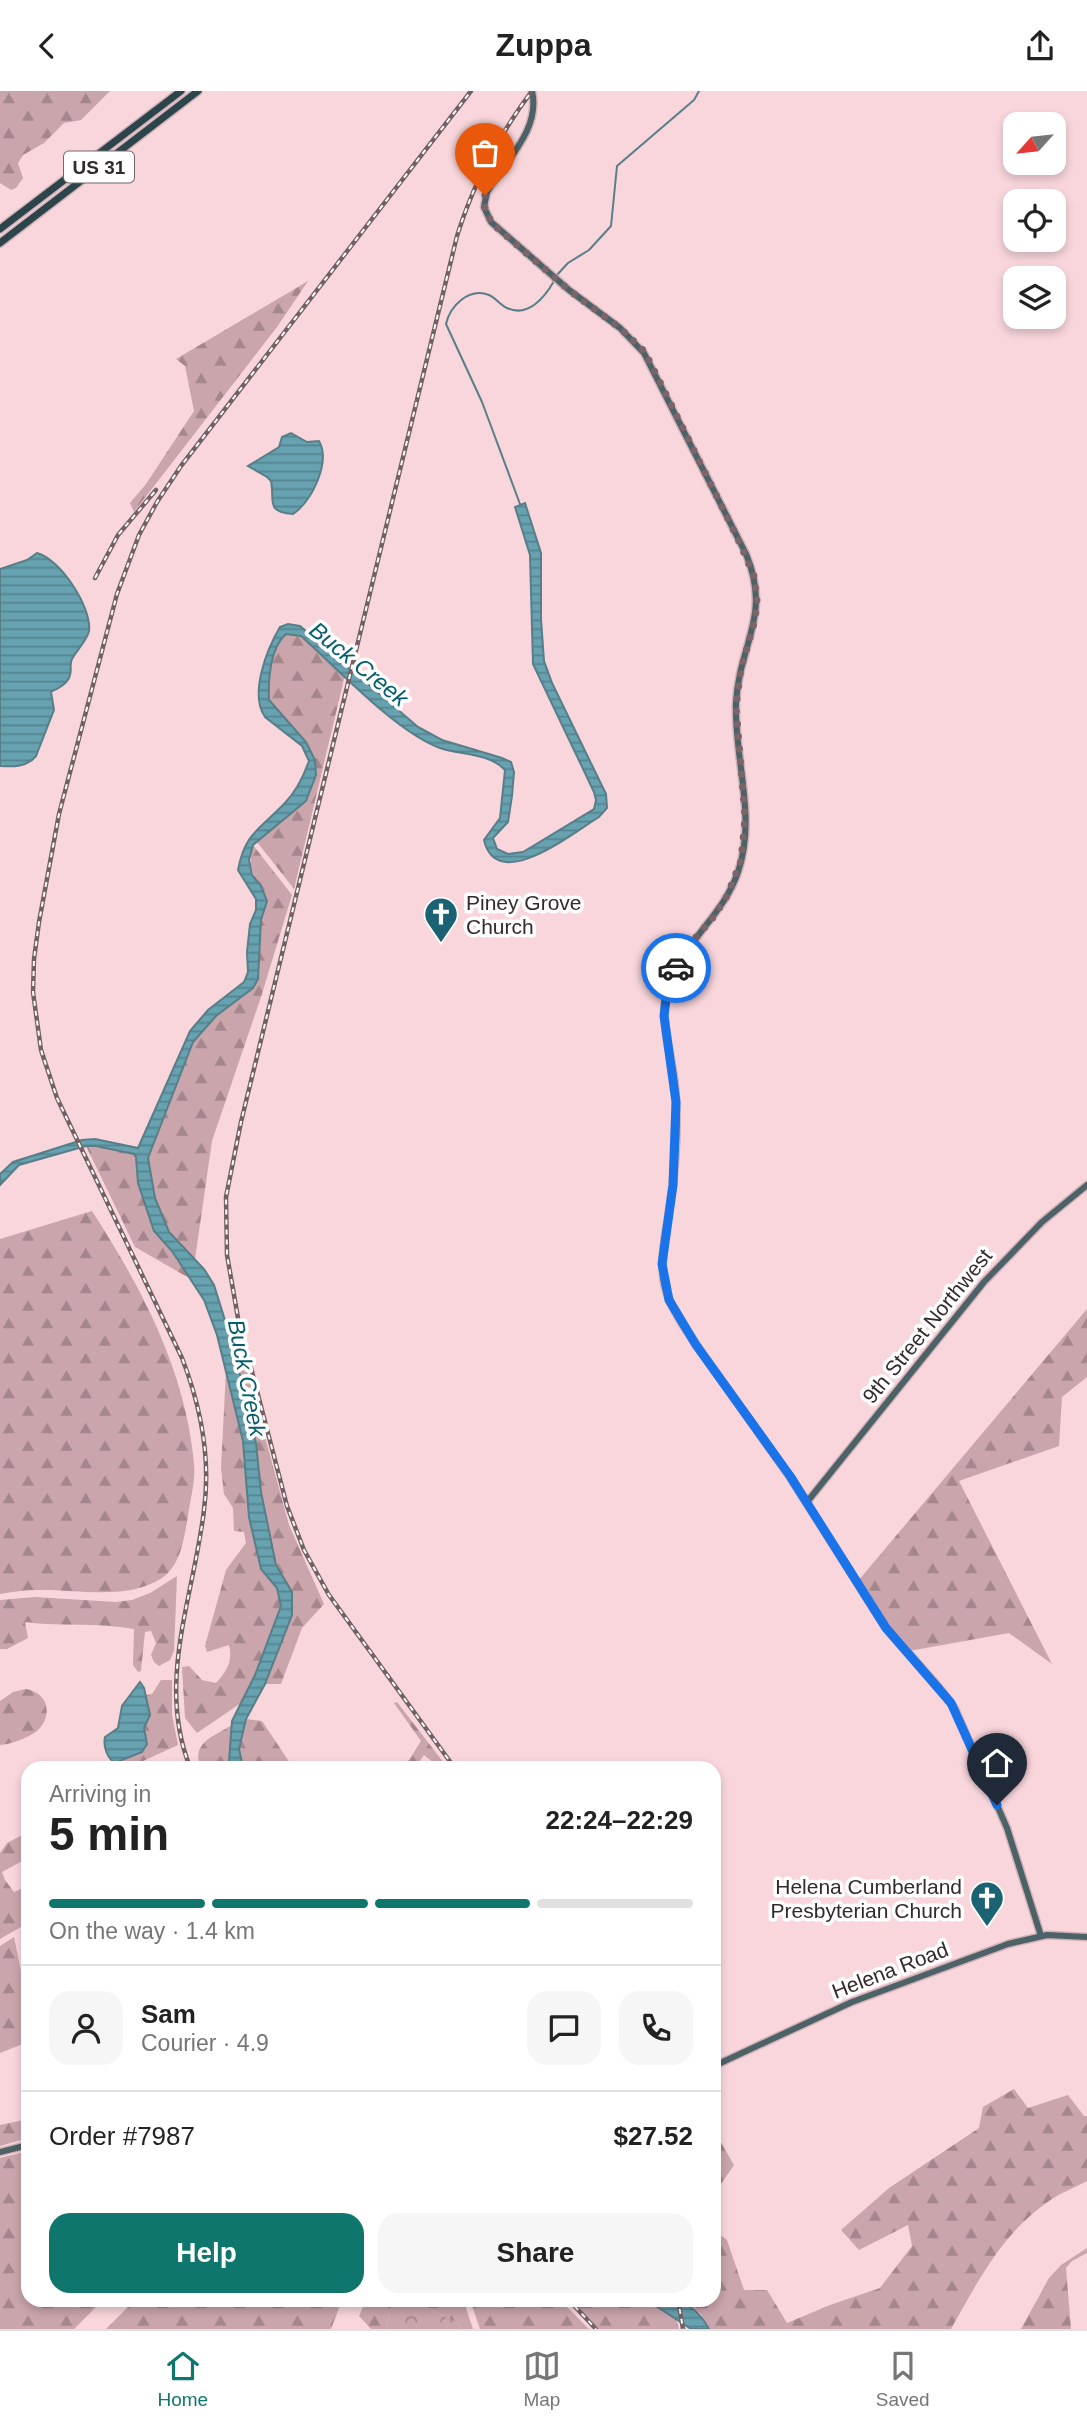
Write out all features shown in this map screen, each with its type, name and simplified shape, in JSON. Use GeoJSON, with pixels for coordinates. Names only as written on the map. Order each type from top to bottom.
{"type":"FeatureCollection","features":[{"type":"Feature","properties":{"kind":"main road","name":"US 31"},"geometry":{"type":"LineString","coordinates":[[0,229],[181,91]]}},
{"type":"Feature","properties":{"kind":"main road","name":"US 31"},"geometry":{"type":"LineString","coordinates":[[0,243],[198,91]]}},
{"type":"Feature","properties":{"kind":"main road"},"geometry":{"type":"LineString","coordinates":[[173,97],[180,104]]}},
{"type":"Feature","properties":{"kind":"main road"},"geometry":{"type":"LineString","coordinates":[[72,174],[79,183]]}},
{"type":"Feature","properties":{"kind":"main road"},"geometry":{"type":"LineString","coordinates":[[23,212],[29,221]]}},
{"type":"Feature","properties":{"kind":"street"},"geometry":{"type":"LineString","coordinates":[[532,91],[533,112],[528,129],[489,188],[484,207],[491,222],[561,283],[630,337],[649,359],[746,554],[757,595],[755,620],[741,669],[736,706],[745,817],[741,861],[733,885],[720,908],[678,963],[665,999],[665,1027],[674,1078],[676,1124],[671,1198],[663,1257],[665,1289],[675,1312],[807,1502],[886,1628],[955,1709],[1007,1828],[1041,1936]]}},
{"type":"Feature","properties":{"kind":"street","name":"9th Street Northwest"},"geometry":{"type":"LineString","coordinates":[[807,1502],[1006,1258],[1051,1213],[1087,1185]]}},
{"type":"Feature","properties":{"kind":"street","name":"Helena Road"},"geometry":{"type":"LineString","coordinates":[[721,2063],[863,1997],[1008,1944],[1059,1934],[1087,1937]]}},
{"type":"Feature","properties":{"kind":"street"},"geometry":{"type":"LineString","coordinates":[[0,2152],[21,2147]]}},
{"type":"Feature","properties":{"kind":"green space"},"geometry":{"type":"Polygon","coordinates":[[[0,91],[110,91],[81,120],[64,123],[44,143],[23,155],[18,163],[23,178],[16,188],[11,190],[0,183],[0,91]]]}},
{"type":"Feature","properties":{"kind":"green space"},"geometry":{"type":"Polygon","coordinates":[[[308,281],[277,327],[134,512],[130,503],[146,484],[194,411],[185,366],[176,359],[308,281]]]}},
{"type":"Feature","properties":{"kind":"green space"},"geometry":{"type":"Polygon","coordinates":[[[286,634],[301,636],[345,675],[294,889],[257,842],[274,826],[315,760],[269,700],[273,655],[286,634]]]}},
{"type":"Feature","properties":{"kind":"green space"},"geometry":{"type":"Polygon","coordinates":[[[253,845],[292,895],[212,1141],[195,1259],[169,1233],[155,1198],[148,1158],[193,1042],[216,1016],[252,988],[258,979],[261,920],[267,901],[252,869],[253,845]]]}},
{"type":"Feature","properties":{"kind":"green space"},"geometry":{"type":"Polygon","coordinates":[[[86,1146],[134,1154],[154,1231],[172,1251],[189,1278],[135,1247],[86,1146]]]}},
{"type":"Feature","properties":{"kind":"green space"},"geometry":{"type":"Polygon","coordinates":[[[92,1211],[144,1301],[159,1332],[182,1396],[194,1470],[183,1542],[174,1566],[162,1578],[148,1585],[117,1592],[32,1590],[0,1594],[0,1239],[92,1211]]]}},
{"type":"Feature","properties":{"kind":"green space"},"geometry":{"type":"Polygon","coordinates":[[[1087,1309],[1087,1377],[1062,1397],[1059,1446],[959,1481],[1052,1664],[1009,1633],[909,1651],[888,1627],[858,1581],[1087,1309]]]}},
{"type":"Feature","properties":{"kind":"green space"},"geometry":{"type":"Polygon","coordinates":[[[239,1341],[289,1525],[324,1604],[302,1628],[281,1684],[265,1684],[292,1615],[292,1592],[276,1565],[261,1492],[256,1443],[233,1346],[239,1341]]]}},
{"type":"Feature","properties":{"kind":"green space"},"geometry":{"type":"Polygon","coordinates":[[[226,1371],[243,1441],[249,1517],[261,1569],[277,1588],[281,1606],[255,1675],[241,1703],[197,1733],[185,1718],[182,1667],[189,1666],[202,1680],[216,1683],[226,1670],[230,1661],[229,1645],[207,1652],[205,1646],[226,1570],[246,1543],[244,1532],[234,1531],[233,1508],[224,1494],[221,1468],[226,1371]]]}},
{"type":"Feature","properties":{"kind":"green space"},"geometry":{"type":"Polygon","coordinates":[[[177,1576],[174,1651],[170,1660],[159,1666],[151,1655],[156,1643],[151,1631],[145,1632],[141,1671],[138,1672],[133,1665],[134,1629],[120,1627],[25,1622],[28,1638],[7,1649],[0,1649],[0,1600],[35,1597],[116,1602],[132,1600],[150,1593],[177,1576]]]}},
{"type":"Feature","properties":{"kind":"green space"},"geometry":{"type":"Polygon","coordinates":[[[161,1680],[172,1680],[172,1715],[178,1745],[143,1761],[122,1761],[142,1752],[144,1728],[150,1715],[146,1695],[152,1694],[161,1680]]]}},
{"type":"Feature","properties":{"kind":"green space"},"geometry":{"type":"Polygon","coordinates":[[[26,1689],[34,1691],[44,1700],[47,1712],[45,1719],[33,1734],[0,1745],[0,1701],[13,1692],[26,1689]]]}},
{"type":"Feature","properties":{"kind":"green space"},"geometry":{"type":"Polygon","coordinates":[[[397,1702],[442,1761],[432,1761],[424,1755],[420,1761],[407,1761],[421,1741],[394,1703],[397,1702]]]}},
{"type":"Feature","properties":{"kind":"green space"},"geometry":{"type":"Polygon","coordinates":[[[246,1719],[262,1721],[289,1761],[242,1761],[239,1749],[246,1719]]]}},
{"type":"Feature","properties":{"kind":"green space"},"geometry":{"type":"Polygon","coordinates":[[[232,1725],[229,1761],[198,1761],[202,1746],[211,1737],[232,1725]]]}},
{"type":"Feature","properties":{"kind":"green space"},"geometry":{"type":"Polygon","coordinates":[[[21,1836],[21,1862],[2,1872],[14,1892],[21,1889],[21,1927],[0,1939],[0,1853],[7,1843],[21,1836]]]}},
{"type":"Feature","properties":{"kind":"green space"},"geometry":{"type":"Polygon","coordinates":[[[14,1937],[21,1971],[21,2045],[0,2053],[0,1946],[14,1937]]]}},
{"type":"Feature","properties":{"kind":"green space"},"geometry":{"type":"Polygon","coordinates":[[[1014,2089],[1028,2108],[1068,2095],[1084,2116],[1087,2116],[1087,2181],[1049,2201],[1017,2228],[992,2259],[951,2329],[709,2329],[701,2314],[689,2307],[721,2307],[721,2235],[727,2240],[744,2290],[767,2290],[787,2323],[880,2288],[912,2246],[908,2225],[859,2250],[841,2230],[889,2188],[979,2128],[983,2107],[1014,2089]]]}},
{"type":"Feature","properties":{"kind":"green space"},"geometry":{"type":"Polygon","coordinates":[[[21,2120],[21,2140],[0,2146],[0,2125],[21,2120]]]}},
{"type":"Feature","properties":{"kind":"green space"},"geometry":{"type":"Polygon","coordinates":[[[721,2142],[734,2165],[721,2184],[721,2142]]]}},
{"type":"Feature","properties":{"kind":"green space"},"geometry":{"type":"Polygon","coordinates":[[[21,2153],[21,2307],[96,2307],[74,2329],[0,2329],[0,2158],[21,2153]]]}},
{"type":"Feature","properties":{"kind":"green space"},"geometry":{"type":"Polygon","coordinates":[[[1087,2248],[1087,2253],[1072,2261],[1066,2268],[1071,2329],[1021,2329],[1049,2278],[1061,2265],[1087,2248]]]}},
{"type":"Feature","properties":{"kind":"green space"},"geometry":{"type":"Polygon","coordinates":[[[128,2307],[339,2307],[331,2329],[106,2329],[128,2307]]]}},
{"type":"Feature","properties":{"kind":"green space"},"geometry":{"type":"Polygon","coordinates":[[[363,2307],[391,2307],[386,2329],[371,2329],[359,2316],[363,2307]]]}},
{"type":"Feature","properties":{"kind":"green space"},"geometry":{"type":"Polygon","coordinates":[[[391,2307],[427,2307],[463,2329],[386,2329],[391,2307]]]}},
{"type":"Feature","properties":{"kind":"green space"},"geometry":{"type":"Polygon","coordinates":[[[427,2307],[466,2307],[473,2329],[463,2329],[427,2307]]]}},
{"type":"Feature","properties":{"kind":"green space"},"geometry":{"type":"Polygon","coordinates":[[[472,2307],[567,2307],[589,2329],[480,2329],[472,2307]]]}},
{"type":"Feature","properties":{"kind":"green space"},"geometry":{"type":"Polygon","coordinates":[[[579,2307],[658,2307],[676,2318],[679,2329],[599,2329],[579,2307]]]}},
{"type":"Feature","properties":{"kind":"water"},"geometry":{"type":"Polygon","coordinates":[[[291,433],[307,442],[319,441],[323,459],[313,491],[293,514],[275,508],[271,481],[248,466],[279,447],[282,437],[291,433]]]}},
{"type":"Feature","properties":{"kind":"water"},"geometry":{"type":"Polygon","coordinates":[[[525,503],[541,553],[544,661],[606,794],[607,808],[599,817],[537,855],[520,861],[504,862],[492,855],[484,840],[500,818],[505,770],[491,760],[440,748],[423,740],[386,714],[301,636],[286,634],[273,655],[269,700],[306,742],[315,760],[316,775],[306,801],[253,845],[249,860],[252,875],[261,886],[267,901],[261,920],[258,979],[253,988],[216,1016],[193,1042],[148,1158],[155,1198],[169,1232],[204,1269],[214,1285],[233,1346],[256,1443],[261,1492],[276,1565],[292,1592],[292,1615],[265,1684],[246,1719],[239,1749],[242,1761],[229,1761],[232,1721],[255,1675],[281,1606],[277,1588],[261,1569],[249,1517],[243,1441],[217,1335],[204,1300],[172,1251],[154,1231],[138,1183],[134,1154],[86,1146],[19,1165],[0,1185],[0,1174],[13,1162],[82,1140],[95,1139],[138,1148],[190,1031],[208,1010],[244,982],[248,972],[250,924],[256,910],[256,899],[238,870],[241,858],[249,839],[292,795],[309,761],[302,746],[265,717],[261,707],[259,684],[270,647],[280,627],[288,624],[300,626],[418,727],[442,740],[511,762],[514,772],[508,822],[493,838],[497,849],[508,854],[523,852],[594,809],[594,792],[533,664],[530,555],[515,507],[525,503]]]}},
{"type":"Feature","properties":{"kind":"water"},"geometry":{"type":"Polygon","coordinates":[[[37,553],[55,564],[73,585],[89,621],[89,631],[72,659],[69,678],[51,692],[54,710],[36,756],[24,764],[0,766],[0,569],[27,560],[37,553]]]}},
{"type":"Feature","properties":{"kind":"water"},"geometry":{"type":"Polygon","coordinates":[[[140,1682],[150,1715],[144,1728],[147,1744],[142,1752],[113,1761],[106,1751],[105,1737],[118,1728],[122,1706],[140,1682]]]}},
{"type":"Feature","properties":{"kind":"water"},"geometry":{"type":"Polygon","coordinates":[[[658,2307],[690,2307],[695,2310],[709,2329],[691,2329],[658,2307]]]}},
{"type":"Feature","properties":{"kind":"waterway","name":"Buck Creek"},"geometry":{"type":"LineString","coordinates":[[556,276],[568,263],[589,250],[611,226],[617,166],[694,100],[699,91]]}},
{"type":"Feature","properties":{"kind":"waterway","name":"Buck Creek"},"geometry":{"type":"LineString","coordinates":[[520,504],[482,402],[446,324],[456,305],[468,296],[482,293],[507,308],[522,310],[541,299],[554,281]]}},
{"type":"Feature","properties":{"kind":"railway"},"geometry":{"type":"LineString","coordinates":[[188,1761],[180,1735],[176,1703],[177,1671],[180,1639],[204,1510],[206,1471],[203,1433],[182,1358],[57,1098],[41,1050],[33,992],[39,922],[59,814],[117,594],[139,535],[181,466],[471,91]]}},
{"type":"Feature","properties":{"kind":"railway"},"geometry":{"type":"LineString","coordinates":[[450,1761],[329,1595],[304,1550],[287,1506],[238,1318],[227,1255],[226,1197],[241,1122],[457,236],[488,160],[532,91]]}},
{"type":"Feature","properties":{"kind":"railway"},"geometry":{"type":"LineString","coordinates":[[95,578],[118,535],[156,490]]}},
{"type":"Feature","properties":{"kind":"railway"},"geometry":{"type":"LineString","coordinates":[[575,2307],[596,2329]]}},
{"type":"Feature","properties":{"kind":"railway"},"geometry":{"type":"LineString","coordinates":[[679,2307],[683,2329]]}},
{"type":"Feature","properties":{"kind":"way so far"},"geometry":{"type":"LineString","coordinates":[[485,195],[485,212],[495,226],[569,290],[620,328],[645,352],[746,554],[754,576],[757,601],[755,620],[741,669],[736,706],[745,817],[744,847],[738,873],[726,898],[685,950],[676,968]]}},
{"type":"Feature","properties":{"kind":"place","name":"Piney Grove Church"},"geometry":{"type":"Point","coordinates":[441,944]}},
{"type":"Feature","properties":{"kind":"place","name":"Helena Cumberland Presbyterian Church"},"geometry":{"type":"Point","coordinates":[987,1928]}},
{"type":"Feature","properties":{"kind":"route"},"geometry":{"type":"LineString","coordinates":[[676,968],[667,990],[664,1009],[676,1102],[673,1185],[662,1264],[669,1300],[696,1345],[790,1476],[874,1611],[951,1703],[997,1805]]}}]}
